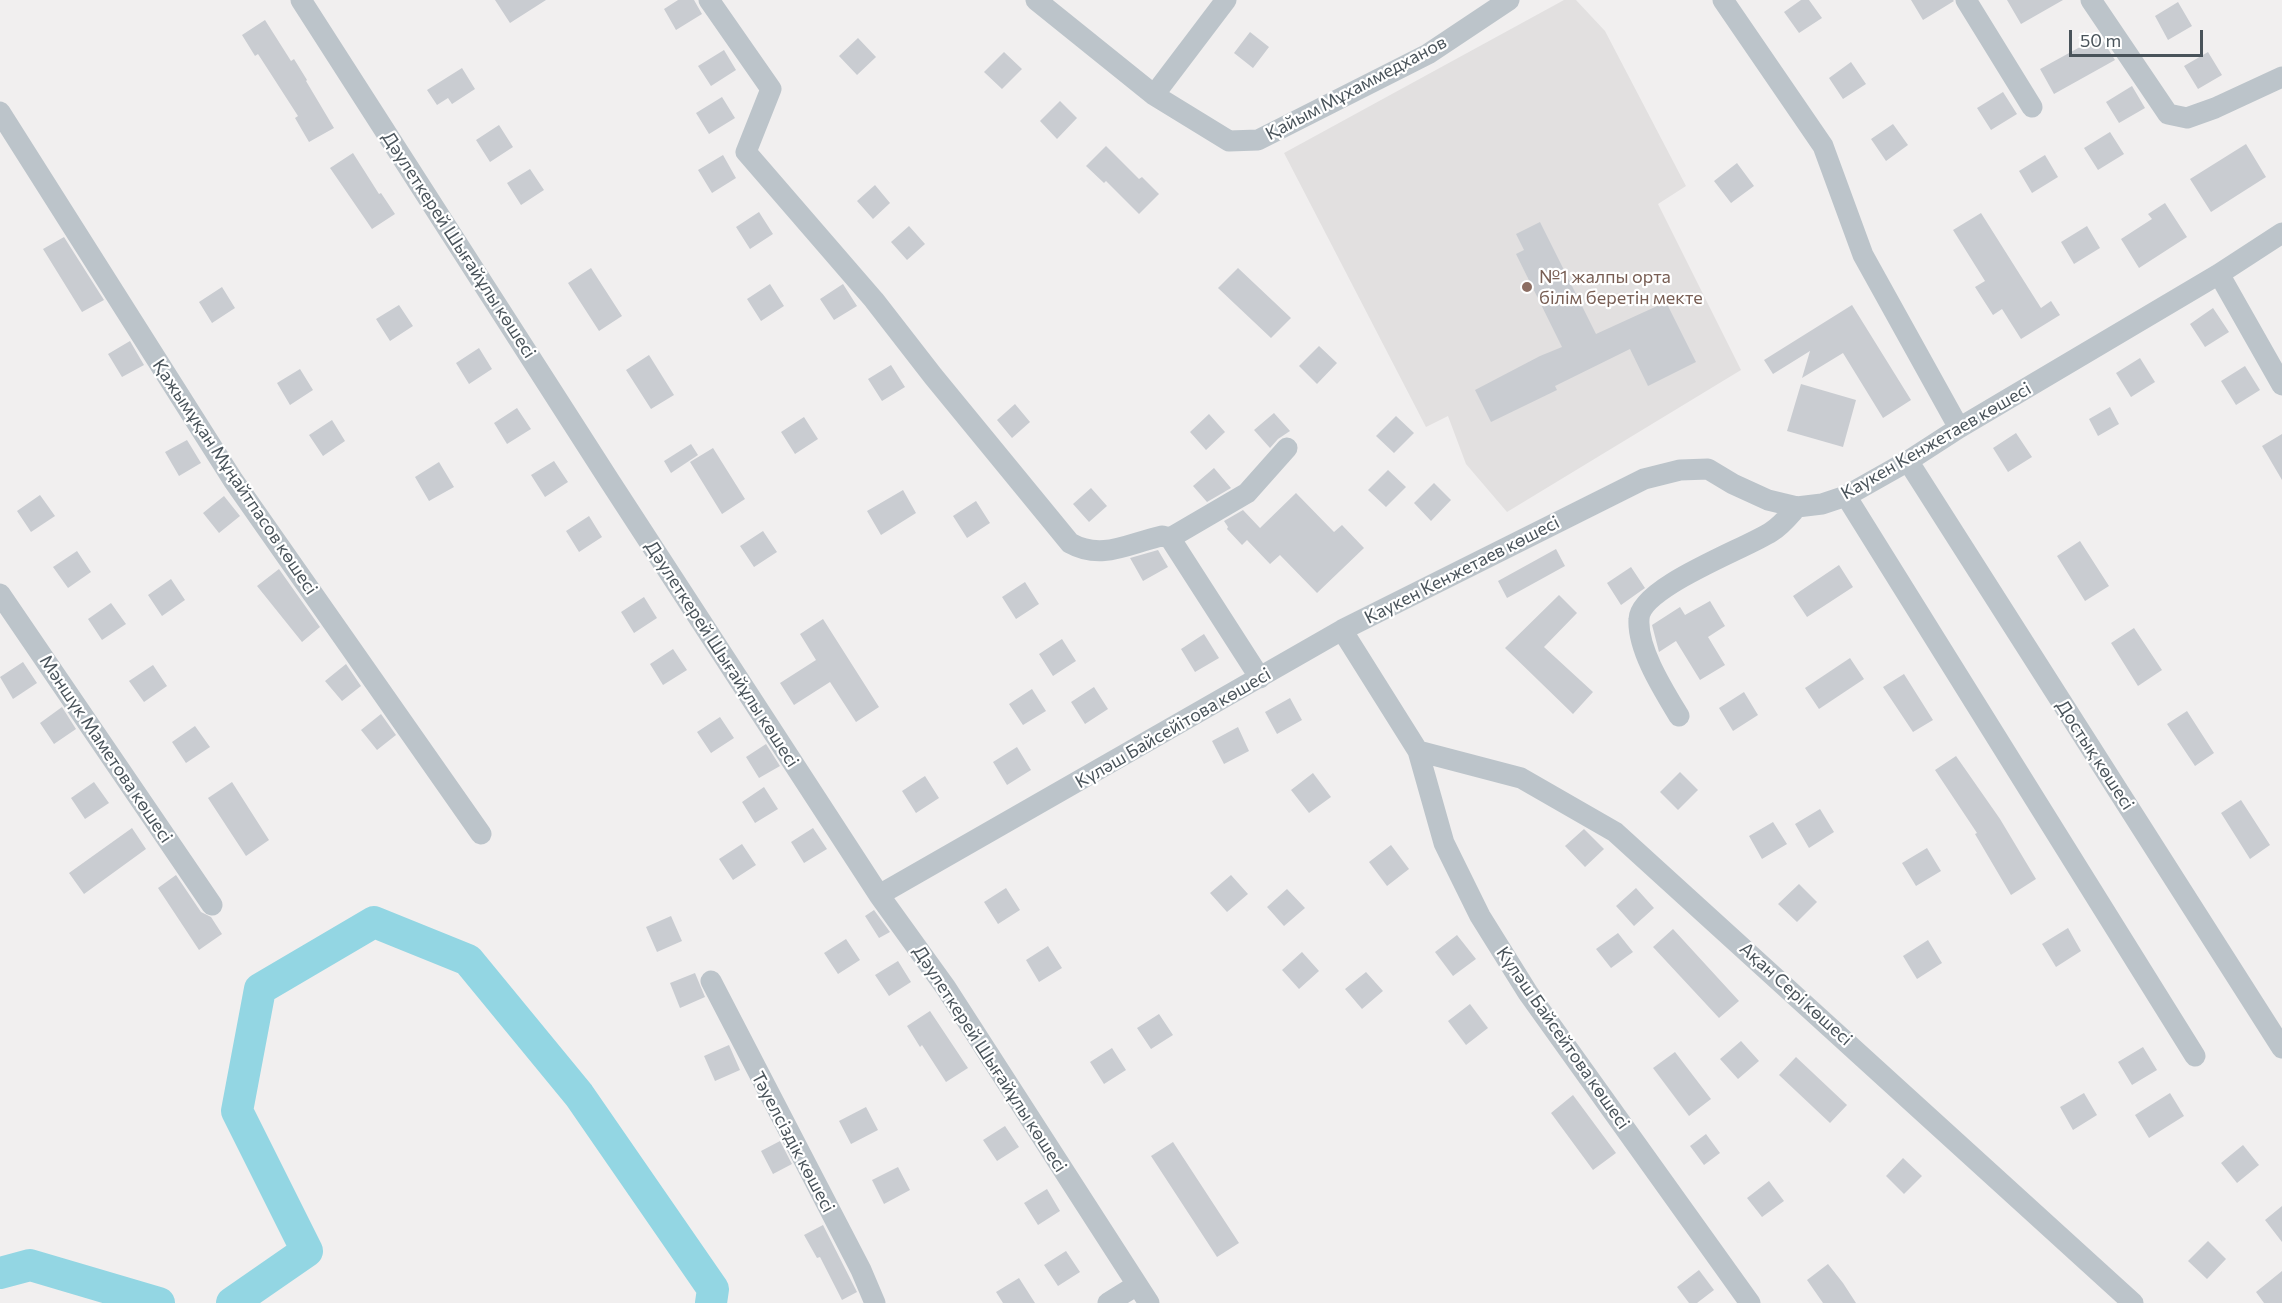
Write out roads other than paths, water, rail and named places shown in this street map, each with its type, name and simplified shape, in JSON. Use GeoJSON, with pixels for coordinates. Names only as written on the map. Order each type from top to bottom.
{"type":"FeatureCollection","features":[{"type":"Feature","properties":{"kind":"street","name":"Дәулеткерей Шығайұлы көшесі"},"geometry":{"type":"LineString","coordinates":[[302,0],[879,896],[946,988],[1149,1303]]}},
{"type":"Feature","properties":{"kind":"street"},"geometry":{"type":"LineString","coordinates":[[709,0],[771,89],[746,152],[874,300],[1070,543],[1084,551],[1112,551],[1162,536],[1170,538],[1260,678]]}},
{"type":"Feature","properties":{"kind":"street"},"geometry":{"type":"LineString","coordinates":[[1036,0],[1154,95],[1226,0]]}},
{"type":"Feature","properties":{"kind":"street","name":"Қайым Мұхаммедханов"},"geometry":{"type":"LineString","coordinates":[[1154,95],[1229,141],[1258,140],[1428,54],[1509,0]]}},
{"type":"Feature","properties":{"kind":"street"},"geometry":{"type":"LineString","coordinates":[[1723,0],[1823,146],[1863,255],[1959,428]]}},
{"type":"Feature","properties":{"kind":"street"},"geometry":{"type":"LineString","coordinates":[[1966,0],[2032,107]]}},
{"type":"Feature","properties":{"kind":"street"},"geometry":{"type":"LineString","coordinates":[[2091,0],[2168,114],[2187,118],[2216,108],[2282,77]]}},
{"type":"Feature","properties":{"kind":"street","name":"Қажымұқан Мұңайтпасов көшесі"},"geometry":{"type":"LineString","coordinates":[[0,112],[233,480],[481,834]]}},
{"type":"Feature","properties":{"kind":"street","name":"Каукен Кенжетаев көшесі"},"geometry":{"type":"LineString","coordinates":[[1342,630],[1644,479],[1680,470],[1708,469],[1732,484],[1768,500],[1797,507],[1822,504],[1846,496],[2219,274],[2282,233]]}},
{"type":"Feature","properties":{"kind":"street"},"geometry":{"type":"LineString","coordinates":[[2219,274],[2282,385]]}},
{"type":"Feature","properties":{"kind":"street"},"geometry":{"type":"LineString","coordinates":[[1170,538],[1247,493],[1287,448]]}},
{"type":"Feature","properties":{"kind":"street","name":"Достық көшесі"},"geometry":{"type":"LineString","coordinates":[[1908,461],[2282,1048]]}},
{"type":"Feature","properties":{"kind":"street"},"geometry":{"type":"LineString","coordinates":[[1846,496],[2195,1056]]}},
{"type":"Feature","properties":{"kind":"street"},"geometry":{"type":"LineString","coordinates":[[1679,716],[1657,680],[1650,663],[1639,619],[1641,610],[1651,599],[1674,582],[1768,534],[1784,522],[1797,507]]}},
{"type":"Feature","properties":{"kind":"street","name":"Мәншүк Маметова көшесі"},"geometry":{"type":"LineString","coordinates":[[0,594],[212,904]]}},
{"type":"Feature","properties":{"kind":"street","name":"Күләш Байсейітова көшесі"},"geometry":{"type":"LineString","coordinates":[[879,896],[1342,630]]}},
{"type":"Feature","properties":{"kind":"street"},"geometry":{"type":"LineString","coordinates":[[1342,630],[1418,751]]}},
{"type":"Feature","properties":{"kind":"street","name":"Күләш Байсейтова көшесі"},"geometry":{"type":"LineString","coordinates":[[1418,751],[1444,843],[1480,916],[1528,993],[1750,1303]]}},
{"type":"Feature","properties":{"kind":"street","name":"Ақан Сері көшесі"},"geometry":{"type":"LineString","coordinates":[[1418,751],[1521,778],[1616,832],[2133,1303]]}},
{"type":"Feature","properties":{"kind":"street","name":"Тәуелсіздік көшесі"},"geometry":{"type":"LineString","coordinates":[[711,981],[861,1270],[875,1303]]}},
{"type":"Feature","properties":{"kind":"street"},"geometry":{"type":"LineString","coordinates":[[1108,1303],[1137,1285]]}},
{"type":"Feature","properties":{"kind":"waterway"},"geometry":{"type":"LineString","coordinates":[[232,1303],[307,1251],[237,1111],[260,989],[374,922],[468,960],[579,1095],[713,1289],[711,1303]]}},
{"type":"Feature","properties":{"kind":"waterway"},"geometry":{"type":"LineString","coordinates":[[0,1273],[30,1265],[159,1303]]}},
{"type":"Feature","properties":{"kind":"place","name":"№1 жалпы орта білім беретін мекте"},"geometry":{"type":"Point","coordinates":[1527,287]}}]}
